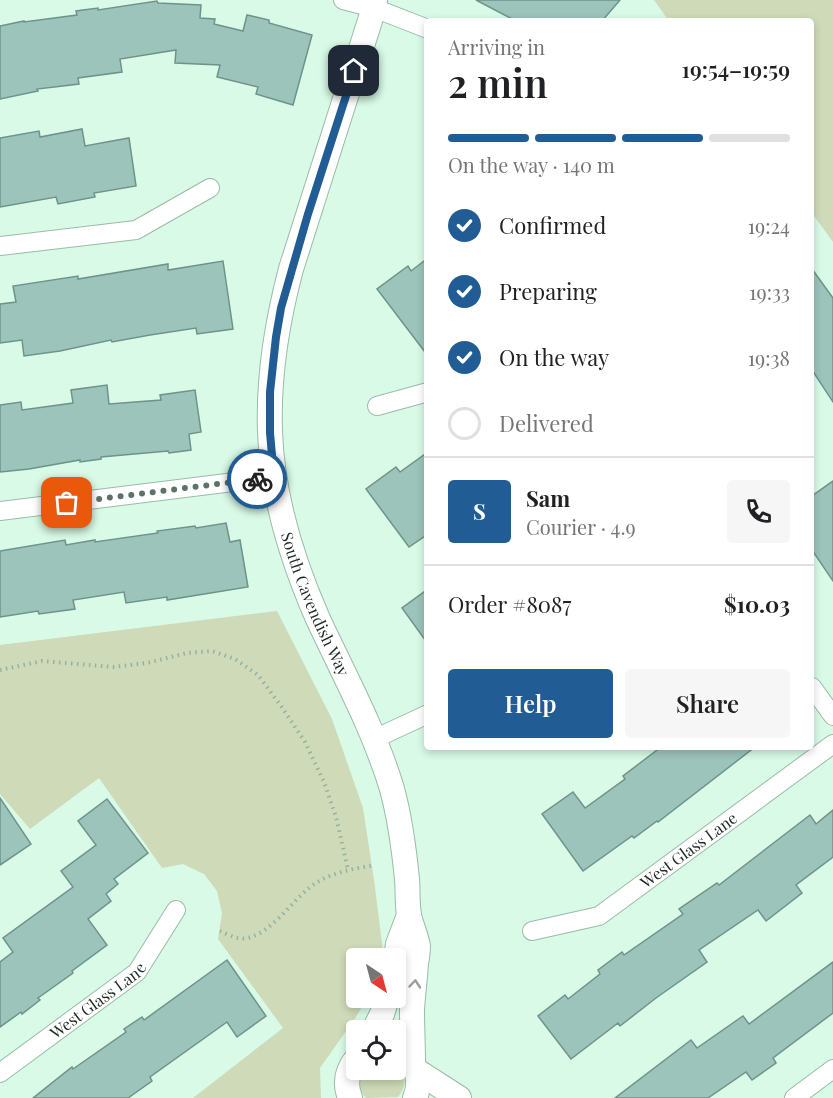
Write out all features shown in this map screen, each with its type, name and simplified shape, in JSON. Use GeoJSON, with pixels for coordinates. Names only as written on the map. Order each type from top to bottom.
{"type":"FeatureCollection","features":[{"type":"Feature","properties":{"kind":"street"},"geometry":{"type":"LineString","coordinates":[[343,0],[375,4],[424,27]]}},
{"type":"Feature","properties":{"kind":"street","name":"South Cavendish Way"},"geometry":{"type":"LineString","coordinates":[[375,4],[291,269],[281,308],[270,392],[270,433],[274,477],[285,526],[300,573],[318,618],[361,706],[392,791],[398,816],[403,843],[409,915],[418,947],[409,1061],[419,1082],[415,1098]]}},
{"type":"Feature","properties":{"kind":"street"},"geometry":{"type":"LineString","coordinates":[[0,246],[136,230],[210,188]]}},
{"type":"Feature","properties":{"kind":"street"},"geometry":{"type":"LineString","coordinates":[[377,406],[424,393]]}},
{"type":"Feature","properties":{"kind":"street"},"geometry":{"type":"LineString","coordinates":[[0,511],[274,477]]}},
{"type":"Feature","properties":{"kind":"street"},"geometry":{"type":"LineString","coordinates":[[814,690],[833,716]]}},
{"type":"Feature","properties":{"kind":"street"},"geometry":{"type":"LineString","coordinates":[[374,739],[424,716]]}},
{"type":"Feature","properties":{"kind":"street","name":"West Glass Lane"},"geometry":{"type":"LineString","coordinates":[[532,931],[599,916],[833,744]]}},
{"type":"Feature","properties":{"kind":"street","name":"West Glass Lane"},"geometry":{"type":"LineString","coordinates":[[0,1073],[137,972],[176,910]]}},
{"type":"Feature","properties":{"kind":"street","name":"South Cavendish Way"},"geometry":{"type":"LineString","coordinates":[[397,948],[409,915]]}},
{"type":"Feature","properties":{"kind":"street"},"geometry":{"type":"LineString","coordinates":[[409,1061],[459,1098]]}},
{"type":"Feature","properties":{"kind":"street"},"geometry":{"type":"LineString","coordinates":[[794,1098],[833,1069]]}},
{"type":"Feature","properties":{"kind":"street"},"geometry":{"type":"LineString","coordinates":[[346,1080],[350,1098]]}},
{"type":"Feature","properties":{"kind":"path"},"geometry":{"type":"LineString","coordinates":[[0,670],[42,661],[112,667],[147,663],[187,653],[212,651],[235,658],[258,675],[305,742],[324,782],[336,817],[348,870]]}},
{"type":"Feature","properties":{"kind":"path"},"geometry":{"type":"LineString","coordinates":[[220,931],[238,939],[251,937],[264,931],[309,888],[328,877],[348,870],[375,865]]}},
{"type":"Feature","properties":{"kind":"green space"},"geometry":{"type":"Polygon","coordinates":[[[654,0],[833,0],[833,242],[814,216],[814,18],[667,18],[654,0]]]}},
{"type":"Feature","properties":{"kind":"green space"},"geometry":{"type":"Polygon","coordinates":[[[277,611],[332,719],[363,808],[383,948],[346,948],[346,1008],[361,1008],[354,1020],[346,1020],[346,1031],[320,1068],[321,1098],[193,1098],[283,1028],[218,939],[222,913],[217,891],[204,874],[183,864],[162,868],[99,778],[30,829],[0,794],[0,645],[277,611]]]}},
{"type":"Feature","properties":{"kind":"green space"},"geometry":{"type":"Polygon","coordinates":[[[359,1080],[404,1080],[398,1097],[366,1098],[359,1085],[359,1080]]]}},
{"type":"Feature","properties":{"kind":"building"},"geometry":{"type":"Polygon","coordinates":[[[476,0],[620,0],[605,18],[510,18],[476,0]]]}},
{"type":"Feature","properties":{"kind":"building"},"geometry":{"type":"Polygon","coordinates":[[[157,1],[158,3],[201,5],[200,18],[215,19],[214,24],[243,31],[247,15],[312,35],[293,105],[256,94],[258,87],[217,77],[220,65],[175,63],[176,50],[120,59],[122,72],[78,78],[79,84],[37,89],[38,91],[0,99],[0,26],[77,15],[76,11],[157,1]]]}},
{"type":"Feature","properties":{"kind":"building"},"geometry":{"type":"Polygon","coordinates":[[[82,129],[85,146],[129,138],[136,186],[94,193],[95,197],[58,204],[56,197],[0,207],[0,138],[39,131],[40,137],[82,129]]]}},
{"type":"Feature","properties":{"kind":"building"},"geometry":{"type":"Polygon","coordinates":[[[223,261],[233,329],[197,334],[196,328],[112,342],[111,340],[24,356],[22,340],[0,343],[0,304],[16,302],[13,286],[78,276],[78,279],[168,264],[168,270],[223,261]]]}},
{"type":"Feature","properties":{"kind":"building"},"geometry":{"type":"Polygon","coordinates":[[[424,261],[424,351],[377,289],[408,266],[411,271],[424,261]]]}},
{"type":"Feature","properties":{"kind":"building"},"geometry":{"type":"Polygon","coordinates":[[[814,272],[833,298],[833,402],[814,373],[814,272]]]}},
{"type":"Feature","properties":{"kind":"building"},"geometry":{"type":"Polygon","coordinates":[[[107,385],[109,404],[161,400],[160,395],[195,390],[201,432],[189,434],[191,450],[101,457],[101,459],[0,472],[0,405],[21,402],[22,410],[73,403],[71,390],[107,385]]]}},
{"type":"Feature","properties":{"kind":"building"},"geometry":{"type":"Polygon","coordinates":[[[424,455],[424,537],[409,547],[366,489],[396,467],[400,472],[424,455]]]}},
{"type":"Feature","properties":{"kind":"building"},"geometry":{"type":"Polygon","coordinates":[[[833,481],[833,581],[814,553],[814,495],[833,481]]]}},
{"type":"Feature","properties":{"kind":"building"},"geometry":{"type":"Polygon","coordinates":[[[226,523],[230,542],[240,540],[248,587],[167,600],[167,597],[126,603],[124,592],[73,600],[75,609],[39,614],[38,611],[0,617],[0,551],[65,540],[66,545],[95,540],[95,542],[158,533],[157,531],[226,523]]]}},
{"type":"Feature","properties":{"kind":"building"},"geometry":{"type":"Polygon","coordinates":[[[424,592],[424,638],[402,608],[424,592]]]}},
{"type":"Feature","properties":{"kind":"building"},"geometry":{"type":"Polygon","coordinates":[[[657,750],[751,750],[658,822],[634,838],[632,836],[583,871],[542,814],[573,792],[585,808],[625,779],[623,776],[657,750]]]}},
{"type":"Feature","properties":{"kind":"building"},"geometry":{"type":"Polygon","coordinates":[[[0,798],[31,844],[0,865],[0,798]]]}},
{"type":"Feature","properties":{"kind":"building"},"geometry":{"type":"Polygon","coordinates":[[[107,799],[148,853],[114,879],[118,884],[106,894],[111,901],[88,919],[107,945],[38,998],[40,1000],[22,1014],[21,1012],[0,1027],[0,962],[13,952],[3,938],[73,887],[61,871],[96,845],[78,821],[107,799]]]}},
{"type":"Feature","properties":{"kind":"building"},"geometry":{"type":"Polygon","coordinates":[[[833,810],[833,857],[796,885],[802,893],[766,921],[758,910],[699,950],[707,962],[620,1026],[618,1023],[571,1059],[538,1016],[565,995],[568,999],[600,974],[598,970],[622,952],[624,955],[683,914],[679,909],[717,883],[719,885],[810,815],[816,824],[833,810]]]}},
{"type":"Feature","properties":{"kind":"building"},"geometry":{"type":"Polygon","coordinates":[[[227,960],[266,1016],[237,1037],[227,1022],[150,1077],[152,1081],[128,1098],[33,1098],[72,1067],[73,1069],[126,1032],[124,1029],[142,1017],[144,1020],[227,960]]]}},
{"type":"Feature","properties":{"kind":"building"},"geometry":{"type":"Polygon","coordinates":[[[833,962],[833,1013],[773,1058],[776,1063],[752,1080],[746,1072],[708,1098],[615,1098],[691,1040],[697,1048],[743,1016],[749,1024],[833,962]]]}},
{"type":"Feature","properties":{"kind":"way so far"},"geometry":{"type":"LineString","coordinates":[[67,503],[257,479]]}},
{"type":"Feature","properties":{"kind":"route"},"geometry":{"type":"LineString","coordinates":[[257,479],[274,477],[270,433],[270,392],[281,308],[291,269],[354,71]]}}]}
